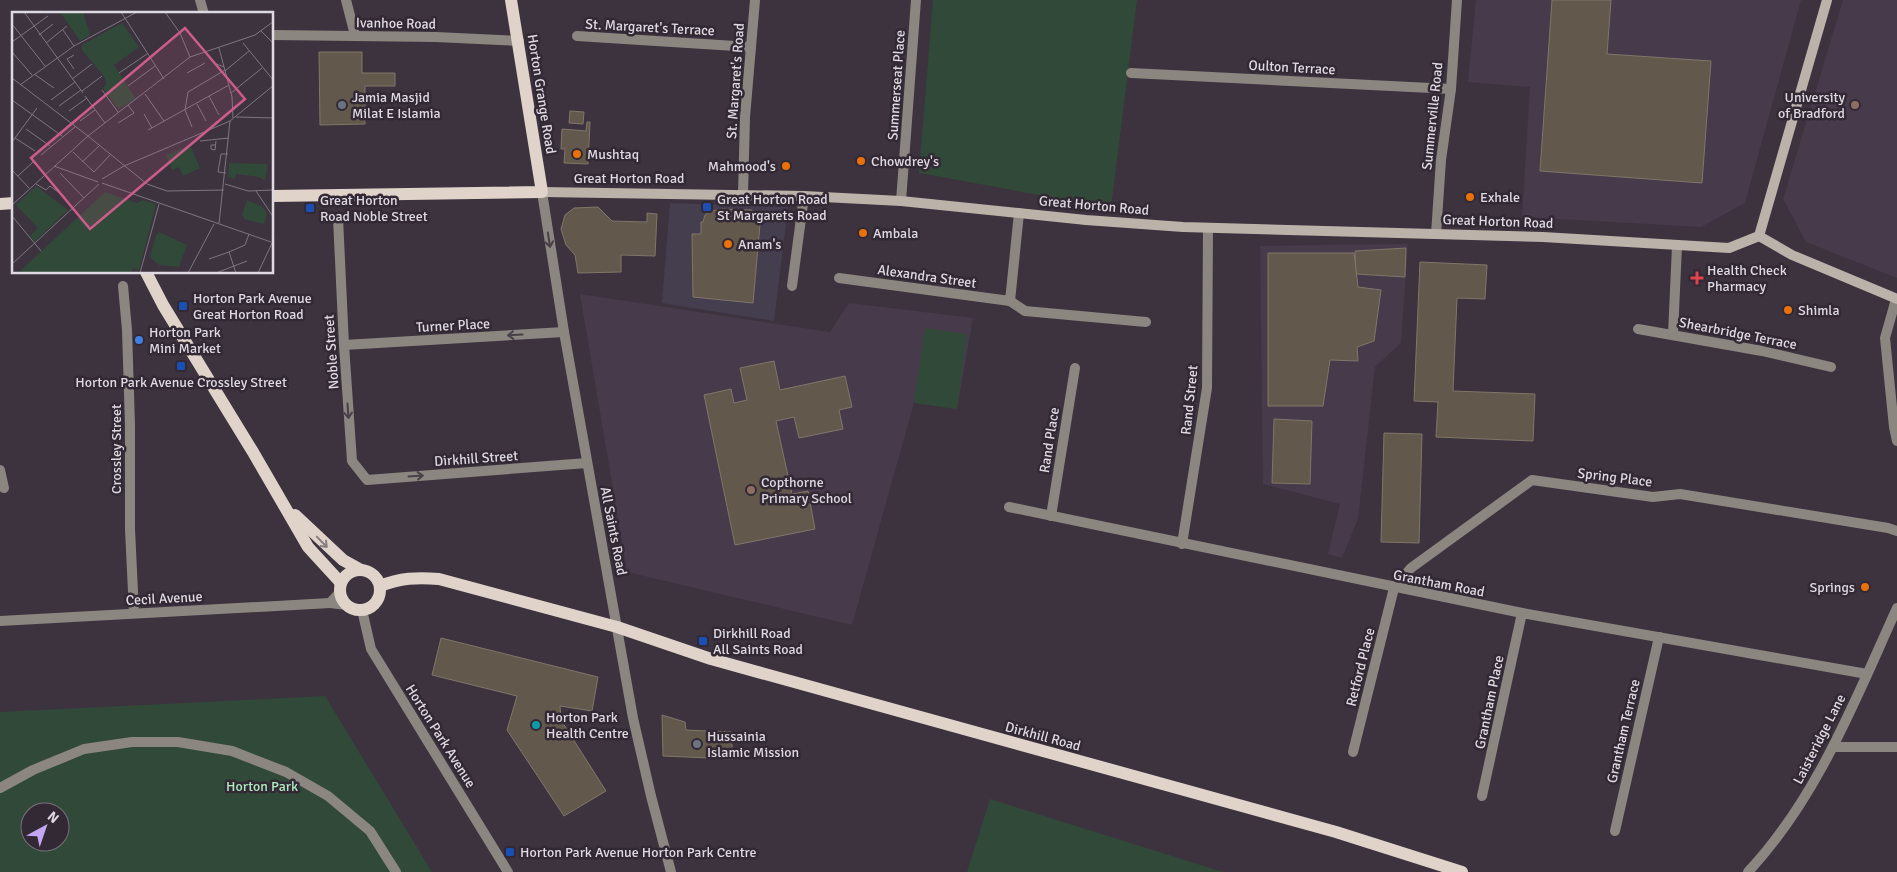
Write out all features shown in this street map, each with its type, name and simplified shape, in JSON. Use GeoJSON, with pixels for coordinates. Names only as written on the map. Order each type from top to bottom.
{"type":"FeatureCollection","features":[{"type":"Feature","properties":{"kind":"main road","name":"Horton Grange Road"},"geometry":{"type":"LineString","coordinates":[[512,0],[542,192]]}},
{"type":"Feature","properties":{"kind":"main road","name":"Great Horton Road"},"geometry":{"type":"LineString","coordinates":[[274,196],[542,192]]}},
{"type":"Feature","properties":{"kind":"main road"},"geometry":{"type":"LineString","coordinates":[[147,274],[163,305],[288,508],[308,547],[340,588],[344,602],[355,610],[362,610],[374,605],[378,600],[380,586],[374,575],[343,560],[332,552],[288,508]]}},
{"type":"Feature","properties":{"kind":"main road"},"geometry":{"type":"LineString","coordinates":[[340,588],[349,573],[362,570]]}},
{"type":"Feature","properties":{"kind":"main road","name":"Dirkhill Road"},"geometry":{"type":"LineString","coordinates":[[380,586],[398,579],[418,577],[439,579],[617,627],[711,659],[1336,832],[1462,872]]}},
{"type":"Feature","properties":{"kind":"street"},"geometry":{"type":"LineString","coordinates":[[346,0],[355,35]]}},
{"type":"Feature","properties":{"kind":"street","name":"St. Margaret's Road"},"geometry":{"type":"LineString","coordinates":[[743,194],[744,117],[756,0]]}},
{"type":"Feature","properties":{"kind":"street","name":"Summerseat Place"},"geometry":{"type":"LineString","coordinates":[[901,201],[916,0]]}},
{"type":"Feature","properties":{"kind":"street","name":"Summerville Road"},"geometry":{"type":"LineString","coordinates":[[1436,234],[1440,160],[1451,89],[1457,0]]}},
{"type":"Feature","properties":{"kind":"street"},"geometry":{"type":"LineString","coordinates":[[1827,0],[1759,236],[1792,255],[1896,299],[1885,338],[1897,441]]}},
{"type":"Feature","properties":{"kind":"street","name":"Ivanhoe Road"},"geometry":{"type":"LineString","coordinates":[[274,35],[355,35],[519,41]]}},
{"type":"Feature","properties":{"kind":"street","name":"St. Margaret's Terrace"},"geometry":{"type":"LineString","coordinates":[[576,36],[751,47]]}},
{"type":"Feature","properties":{"kind":"street","name":"Oulton Terrace"},"geometry":{"type":"LineString","coordinates":[[1131,73],[1451,89]]}},
{"type":"Feature","properties":{"kind":"street","name":"Great Horton Road"},"geometry":{"type":"LineString","coordinates":[[542,192],[804,196],[901,201],[1086,220],[1208,228],[1543,237],[1729,248],[1759,236]]}},
{"type":"Feature","properties":{"kind":"street","name":"All Saints Road"},"geometry":{"type":"LineString","coordinates":[[542,192],[564,332],[633,718],[671,872]]}},
{"type":"Feature","properties":{"kind":"street"},"geometry":{"type":"LineString","coordinates":[[792,286],[804,196]]}},
{"type":"Feature","properties":{"kind":"street"},"geometry":{"type":"LineString","coordinates":[[1010,301],[1019,213]]}},
{"type":"Feature","properties":{"kind":"street","name":"Noble Street"},"geometry":{"type":"LineString","coordinates":[[338,218],[352,461],[367,480]]}},
{"type":"Feature","properties":{"kind":"street","name":"Rand Street"},"geometry":{"type":"LineString","coordinates":[[1182,544],[1208,388],[1208,228]]}},
{"type":"Feature","properties":{"kind":"street"},"geometry":{"type":"LineString","coordinates":[[1673,334],[1677,246]]}},
{"type":"Feature","properties":{"kind":"street","name":"Alexandra Street"},"geometry":{"type":"LineString","coordinates":[[839,278],[1010,301],[1025,311],[1146,322]]}},
{"type":"Feature","properties":{"kind":"street","name":"Crossley Street"},"geometry":{"type":"LineString","coordinates":[[123,286],[127,330],[130,425],[130,529],[134,613]]}},
{"type":"Feature","properties":{"kind":"street","name":"Shearbridge Terrace"},"geometry":{"type":"LineString","coordinates":[[1638,329],[1762,351],[1831,367]]}},
{"type":"Feature","properties":{"kind":"street","name":"Turner Place"},"geometry":{"type":"LineString","coordinates":[[344,345],[564,332]]}},
{"type":"Feature","properties":{"kind":"street","name":"Rand Place"},"geometry":{"type":"LineString","coordinates":[[1051,516],[1075,368]]}},
{"type":"Feature","properties":{"kind":"street","name":"Dirkhill Street"},"geometry":{"type":"LineString","coordinates":[[367,480],[587,463]]}},
{"type":"Feature","properties":{"kind":"street"},"geometry":{"type":"LineString","coordinates":[[0,470],[4,488]]}},
{"type":"Feature","properties":{"kind":"street","name":"Spring Place"},"geometry":{"type":"LineString","coordinates":[[1394,588],[1411,568],[1532,480],[1653,497],[1680,494],[1897,531]]}},
{"type":"Feature","properties":{"kind":"street","name":"Grantham Road"},"geometry":{"type":"LineString","coordinates":[[1009,507],[1522,613],[1867,674]]}},
{"type":"Feature","properties":{"kind":"street"},"geometry":{"type":"LineString","coordinates":[[330,603],[340,588]]}},
{"type":"Feature","properties":{"kind":"street","name":"Retford Place"},"geometry":{"type":"LineString","coordinates":[[1353,752],[1394,588]]}},
{"type":"Feature","properties":{"kind":"street","name":"Cecil Avenue"},"geometry":{"type":"LineString","coordinates":[[0,621],[330,603],[347,605]]}},
{"type":"Feature","properties":{"kind":"street","name":"Laisteridge Lane"},"geometry":{"type":"LineString","coordinates":[[1748,872],[1770,848],[1794,815],[1833,747],[1897,608]]}},
{"type":"Feature","properties":{"kind":"street","name":"Horton Park Avenue"},"geometry":{"type":"LineString","coordinates":[[362,610],[371,649],[508,872]]}},
{"type":"Feature","properties":{"kind":"street","name":"Grantham Place"},"geometry":{"type":"LineString","coordinates":[[1482,796],[1522,613]]}},
{"type":"Feature","properties":{"kind":"street","name":"Grantham Terrace"},"geometry":{"type":"LineString","coordinates":[[1615,831],[1659,637]]}},
{"type":"Feature","properties":{"kind":"street"},"geometry":{"type":"LineString","coordinates":[[0,788],[33,770],[84,749],[132,742],[178,742],[232,751],[286,772],[328,796],[370,831],[396,872]]}},
{"type":"Feature","properties":{"kind":"street"},"geometry":{"type":"LineString","coordinates":[[1833,747],[1897,747]]}},
{"type":"Feature","properties":{"kind":"shaded area"},"geometry":{"type":"Polygon","coordinates":[[[1476,0],[1801,0],[1745,203],[1701,227],[1522,217],[1530,87],[1468,82],[1476,0]]]}},
{"type":"Feature","properties":{"kind":"shaded area","name":"University of Bradford"},"geometry":{"type":"Polygon","coordinates":[[[1843,0],[1897,0],[1897,278],[1806,242],[1783,199],[1843,0]]]}},
{"type":"Feature","properties":{"kind":"shaded area"},"geometry":{"type":"Polygon","coordinates":[[[670,203],[788,207],[774,321],[662,303],[670,203]]]}},
{"type":"Feature","properties":{"kind":"shaded area"},"geometry":{"type":"Polygon","coordinates":[[[1408,244],[1401,343],[1375,367],[1358,519],[1342,558],[1328,554],[1340,504],[1263,484],[1260,246],[1408,244]]]}},
{"type":"Feature","properties":{"kind":"shaded area","name":"Copthorne Primary School"},"geometry":{"type":"Polygon","coordinates":[[[580,294],[830,332],[849,303],[973,318],[957,409],[914,403],[852,625],[627,572],[580,294]]]}},
{"type":"Feature","properties":{"kind":"green space"},"geometry":{"type":"Polygon","coordinates":[[[933,0],[1137,0],[1111,208],[919,173],[933,0]]]}},
{"type":"Feature","properties":{"kind":"green space"},"geometry":{"type":"Polygon","coordinates":[[[925,328],[967,334],[957,409],[914,403],[925,328]]]}},
{"type":"Feature","properties":{"kind":"green space","name":"Horton Park"},"geometry":{"type":"Polygon","coordinates":[[[325,696],[432,872],[0,872],[0,712],[325,696]]]}},
{"type":"Feature","properties":{"kind":"green space"},"geometry":{"type":"Polygon","coordinates":[[[990,799],[1223,872],[967,872],[990,799]]]}},
{"type":"Feature","properties":{"kind":"building"},"geometry":{"type":"Polygon","coordinates":[[[1552,0],[1611,0],[1607,54],[1711,61],[1702,183],[1540,171],[1552,0]]]}},
{"type":"Feature","properties":{"kind":"building","name":"Jamia Masjid Milat E Islamia"},"geometry":{"type":"Polygon","coordinates":[[[319,52],[362,52],[362,73],[395,73],[395,86],[365,86],[365,124],[320,125],[319,52]]]}},
{"type":"Feature","properties":{"kind":"building"},"geometry":{"type":"Polygon","coordinates":[[[570,111],[584,112],[583,124],[569,123],[570,111]]]}},
{"type":"Feature","properties":{"kind":"building"},"geometry":{"type":"Polygon","coordinates":[[[587,122],[590,122],[588,164],[564,163],[565,149],[561,149],[562,129],[586,131],[587,122]]]}},
{"type":"Feature","properties":{"kind":"building"},"geometry":{"type":"Polygon","coordinates":[[[598,207],[612,221],[647,222],[647,213],[657,214],[655,256],[621,255],[621,272],[578,273],[575,255],[566,245],[561,229],[565,215],[574,208],[598,207]]]}},
{"type":"Feature","properties":{"kind":"building"},"geometry":{"type":"Polygon","coordinates":[[[721,209],[752,210],[759,216],[760,224],[753,303],[693,297],[692,234],[701,234],[701,222],[703,222],[705,215],[721,209]]]}},
{"type":"Feature","properties":{"kind":"building"},"geometry":{"type":"Polygon","coordinates":[[[1406,248],[1405,277],[1356,274],[1355,251],[1406,248]]]}},
{"type":"Feature","properties":{"kind":"building"},"geometry":{"type":"Polygon","coordinates":[[[1268,253],[1354,253],[1358,287],[1381,290],[1374,341],[1357,347],[1358,361],[1330,360],[1323,406],[1268,406],[1268,253]]]}},
{"type":"Feature","properties":{"kind":"building"},"geometry":{"type":"Polygon","coordinates":[[[1420,262],[1487,265],[1485,299],[1457,298],[1453,391],[1535,394],[1533,441],[1436,437],[1438,402],[1414,401],[1420,262]]]}},
{"type":"Feature","properties":{"kind":"building"},"geometry":{"type":"Polygon","coordinates":[[[774,361],[780,390],[845,376],[852,407],[839,410],[843,429],[799,438],[794,417],[776,421],[792,494],[808,491],[815,529],[735,545],[704,395],[731,389],[734,403],[747,400],[740,368],[774,361]]]}},
{"type":"Feature","properties":{"kind":"building"},"geometry":{"type":"Polygon","coordinates":[[[1274,419],[1312,421],[1310,484],[1272,483],[1274,419]]]}},
{"type":"Feature","properties":{"kind":"building"},"geometry":{"type":"Polygon","coordinates":[[[1384,433],[1422,434],[1419,543],[1381,542],[1384,433]]]}},
{"type":"Feature","properties":{"kind":"building","name":"Horton Park Health Centre"},"geometry":{"type":"Polygon","coordinates":[[[441,638],[598,677],[592,711],[560,706],[561,720],[606,791],[564,816],[507,730],[517,696],[432,675],[441,638]]]}},
{"type":"Feature","properties":{"kind":"building","name":"Hussainia Islamic Mission"},"geometry":{"type":"Polygon","coordinates":[[[662,715],[685,722],[686,730],[731,732],[733,759],[663,756],[662,715]]]}},
{"type":"Feature","properties":{"kind":"place","name":"Jamia Masjid Milat E Islamia"},"geometry":{"type":"Point","coordinates":[342,105]}},
{"type":"Feature","properties":{"kind":"place","name":"University of Bradford"},"geometry":{"type":"Point","coordinates":[1855,105]}},
{"type":"Feature","properties":{"kind":"place","name":"Mushtaq"},"geometry":{"type":"Point","coordinates":[577,154]}},
{"type":"Feature","properties":{"kind":"place","name":"Chowdrey's"},"geometry":{"type":"Point","coordinates":[861,161]}},
{"type":"Feature","properties":{"kind":"place","name":"Mahmood's"},"geometry":{"type":"Point","coordinates":[786,166]}},
{"type":"Feature","properties":{"kind":"place","name":"Exhale"},"geometry":{"type":"Point","coordinates":[1470,197]}},
{"type":"Feature","properties":{"kind":"place","name":"Great Horton Road St Margarets Road"},"geometry":{"type":"Point","coordinates":[707,207]}},
{"type":"Feature","properties":{"kind":"place","name":"Great Horton Road Noble Street"},"geometry":{"type":"Point","coordinates":[310,208]}},
{"type":"Feature","properties":{"kind":"place","name":"Ambala"},"geometry":{"type":"Point","coordinates":[863,233]}},
{"type":"Feature","properties":{"kind":"place","name":"Anam's"},"geometry":{"type":"Point","coordinates":[728,244]}},
{"type":"Feature","properties":{"kind":"place","name":"Health Check Pharmacy"},"geometry":{"type":"Point","coordinates":[1697,278]}},
{"type":"Feature","properties":{"kind":"place","name":"Horton Park Avenue Great Horton Road"},"geometry":{"type":"Point","coordinates":[183,306]}},
{"type":"Feature","properties":{"kind":"place","name":"Shimla"},"geometry":{"type":"Point","coordinates":[1788,310]}},
{"type":"Feature","properties":{"kind":"place","name":"Horton Park Mini Market"},"geometry":{"type":"Point","coordinates":[139,340]}},
{"type":"Feature","properties":{"kind":"place","name":"Horton Park Avenue Crossley Street"},"geometry":{"type":"Point","coordinates":[181,366]}},
{"type":"Feature","properties":{"kind":"place","name":"Copthorne Primary School"},"geometry":{"type":"Point","coordinates":[751,490]}},
{"type":"Feature","properties":{"kind":"place","name":"Springs"},"geometry":{"type":"Point","coordinates":[1865,587]}},
{"type":"Feature","properties":{"kind":"place","name":"Dirkhill Road All Saints Road"},"geometry":{"type":"Point","coordinates":[703,641]}},
{"type":"Feature","properties":{"kind":"place","name":"Horton Park Health Centre"},"geometry":{"type":"Point","coordinates":[536,725]}},
{"type":"Feature","properties":{"kind":"place","name":"Hussainia Islamic Mission"},"geometry":{"type":"Point","coordinates":[697,744]}},
{"type":"Feature","properties":{"kind":"place","name":"Horton Park Avenue Horton Park Centre"},"geometry":{"type":"Point","coordinates":[510,852]}}]}
